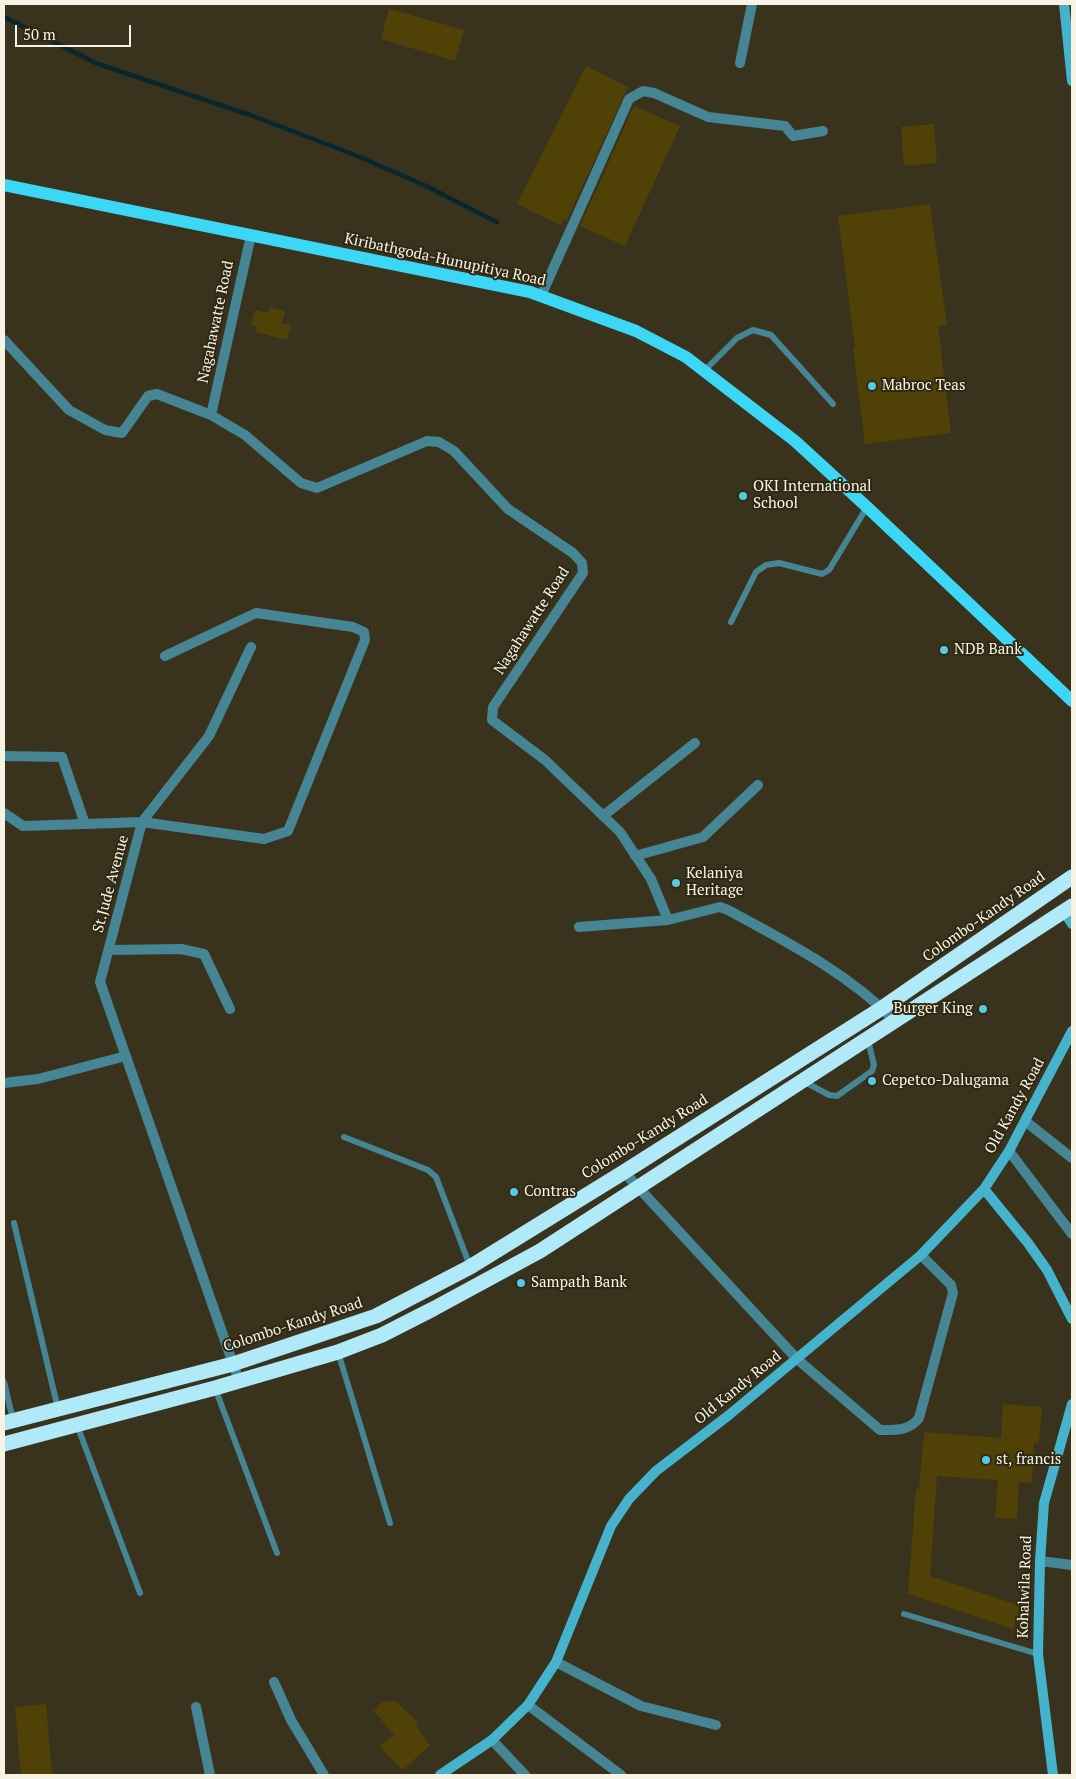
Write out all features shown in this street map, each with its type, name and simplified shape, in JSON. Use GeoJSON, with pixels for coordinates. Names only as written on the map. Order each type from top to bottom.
{"type":"FeatureCollection","features":[{"type":"Feature","properties":{"kind":"highway","name":"Colombo-Kandy Road"},"geometry":{"type":"LineString","coordinates":[[8,1421],[233,1364],[376,1316],[470,1267],[624,1172],[882,1008],[1072,877]]}},
{"type":"Feature","properties":{"kind":"highway"},"geometry":{"type":"LineString","coordinates":[[4,1444],[215,1388],[338,1352],[382,1335],[441,1305],[540,1250],[895,1021],[1069,914]]}},
{"type":"Feature","properties":{"kind":"main road","name":"Kiribathgoda-Hunupitiya Road"},"geometry":{"type":"LineString","coordinates":[[4,186],[530,292],[636,331],[686,358],[795,441],[1072,701]]}},
{"type":"Feature","properties":{"kind":"street"},"geometry":{"type":"LineString","coordinates":[[740,63],[752,4]]}},
{"type":"Feature","properties":{"kind":"street"},"geometry":{"type":"LineString","coordinates":[[1064,4],[1072,81]]}},
{"type":"Feature","properties":{"kind":"street"},"geometry":{"type":"LineString","coordinates":[[541,296],[629,99],[643,91],[654,93],[708,117],[785,126],[793,136],[823,131]]}},
{"type":"Feature","properties":{"kind":"street","name":"Nagahawatte Road"},"geometry":{"type":"LineString","coordinates":[[211,415],[251,236]]}},
{"type":"Feature","properties":{"kind":"street","name":"Nagahawatte Road"},"geometry":{"type":"LineString","coordinates":[[4,340],[69,410],[105,430],[122,432],[148,396],[157,394],[211,415],[245,435],[301,482],[317,488],[427,441],[439,442],[454,451],[508,509],[572,553],[582,563],[583,573],[492,707],[492,720],[545,760],[620,832],[651,879],[668,920]]}},
{"type":"Feature","properties":{"kind":"street","name":"St.Jude Avenue"},"geometry":{"type":"LineString","coordinates":[[164,656],[256,613],[353,627],[364,632],[365,640],[288,831],[264,839],[142,822],[100,982],[238,1381]]}},
{"type":"Feature","properties":{"kind":"street"},"geometry":{"type":"LineString","coordinates":[[4,812],[23,826],[142,822],[209,736],[251,647]]}},
{"type":"Feature","properties":{"kind":"street"},"geometry":{"type":"LineString","coordinates":[[603,816],[694,743]]}},
{"type":"Feature","properties":{"kind":"street"},"geometry":{"type":"LineString","coordinates":[[4,756],[62,757],[85,824]]}},
{"type":"Feature","properties":{"kind":"street"},"geometry":{"type":"LineString","coordinates":[[636,856],[703,837],[758,785]]}},
{"type":"Feature","properties":{"kind":"street"},"geometry":{"type":"LineString","coordinates":[[578,927],[668,920],[720,907],[824,964],[882,1008],[895,1021]]}},
{"type":"Feature","properties":{"kind":"street"},"geometry":{"type":"LineString","coordinates":[[109,950],[181,949],[204,954],[230,1008]]}},
{"type":"Feature","properties":{"kind":"street","name":"Old Kandy Road"},"geometry":{"type":"LineString","coordinates":[[447,1773],[492,1740],[528,1705],[556,1662],[611,1526],[629,1499],[656,1471],[729,1415],[921,1256],[984,1189],[1009,1151],[1072,1031]]}},
{"type":"Feature","properties":{"kind":"street"},"geometry":{"type":"LineString","coordinates":[[4,1084],[38,1079],[126,1056]]}},
{"type":"Feature","properties":{"kind":"street"},"geometry":{"type":"LineString","coordinates":[[1024,1121],[1072,1158]]}},
{"type":"Feature","properties":{"kind":"street"},"geometry":{"type":"LineString","coordinates":[[1009,1151],[1072,1234]]}},
{"type":"Feature","properties":{"kind":"street"},"geometry":{"type":"LineString","coordinates":[[624,1172],[797,1359],[880,1430],[902,1429],[913,1426],[919,1418],[953,1293],[951,1285],[921,1256]]}},
{"type":"Feature","properties":{"kind":"street"},"geometry":{"type":"LineString","coordinates":[[984,1189],[1028,1243],[1047,1270],[1072,1318]]}},
{"type":"Feature","properties":{"kind":"street","name":"Kohalwila Road"},"geometry":{"type":"LineString","coordinates":[[1053,1775],[1038,1654],[1040,1561],[1044,1503],[1072,1404]]}},
{"type":"Feature","properties":{"kind":"street"},"geometry":{"type":"LineString","coordinates":[[1040,1561],[1072,1564]]}},
{"type":"Feature","properties":{"kind":"street"},"geometry":{"type":"LineString","coordinates":[[556,1662],[642,1706],[716,1726]]}},
{"type":"Feature","properties":{"kind":"street"},"geometry":{"type":"LineString","coordinates":[[274,1682],[291,1720],[324,1775]]}},
{"type":"Feature","properties":{"kind":"street"},"geometry":{"type":"LineString","coordinates":[[528,1705],[621,1775]]}},
{"type":"Feature","properties":{"kind":"street"},"geometry":{"type":"LineString","coordinates":[[196,1707],[210,1775]]}},
{"type":"Feature","properties":{"kind":"street"},"geometry":{"type":"LineString","coordinates":[[492,1740],[525,1775]]}},
{"type":"Feature","properties":{"kind":"lane"},"geometry":{"type":"LineString","coordinates":[[704,371],[737,338],[753,330],[771,335],[833,404]]}},
{"type":"Feature","properties":{"kind":"lane"},"geometry":{"type":"LineString","coordinates":[[731,622],[756,572],[766,565],[779,563],[822,574],[829,570],[867,507]]}},
{"type":"Feature","properties":{"kind":"lane"},"geometry":{"type":"LineString","coordinates":[[803,1081],[829,1095],[837,1096],[872,1071],[874,1065],[868,1039]]}},
{"type":"Feature","properties":{"kind":"lane"},"geometry":{"type":"LineString","coordinates":[[344,1137],[428,1170],[436,1177],[470,1267]]}},
{"type":"Feature","properties":{"kind":"lane"},"geometry":{"type":"LineString","coordinates":[[14,1223],[58,1409]]}},
{"type":"Feature","properties":{"kind":"lane"},"geometry":{"type":"LineString","coordinates":[[338,1352],[390,1523]]}},
{"type":"Feature","properties":{"kind":"lane"},"geometry":{"type":"LineString","coordinates":[[4,1382],[8,1421]]}},
{"type":"Feature","properties":{"kind":"lane"},"geometry":{"type":"LineString","coordinates":[[215,1388],[277,1552]]}},
{"type":"Feature","properties":{"kind":"lane"},"geometry":{"type":"LineString","coordinates":[[76,1424],[140,1594]]}},
{"type":"Feature","properties":{"kind":"lane"},"geometry":{"type":"LineString","coordinates":[[904,1614],[1038,1654]]}},
{"type":"Feature","properties":{"kind":"building"},"geometry":{"type":"Polygon","coordinates":[[[389,9],[464,30],[455,61],[381,39],[389,9]]]}},
{"type":"Feature","properties":{"kind":"building"},"geometry":{"type":"Polygon","coordinates":[[[586,66],[628,87],[567,220],[563,219],[560,225],[517,204],[586,66]]]}},
{"type":"Feature","properties":{"kind":"building"},"geometry":{"type":"Polygon","coordinates":[[[634,106],[680,126],[625,246],[580,226],[634,106]]]}},
{"type":"Feature","properties":{"kind":"building"},"geometry":{"type":"Polygon","coordinates":[[[934,124],[937,163],[904,166],[901,127],[934,124]]]}},
{"type":"Feature","properties":{"kind":"building"},"geometry":{"type":"Polygon","coordinates":[[[930,204],[947,325],[938,326],[951,433],[865,444],[838,216],[930,204]]]}},
{"type":"Feature","properties":{"kind":"building"},"geometry":{"type":"Polygon","coordinates":[[[270,307],[285,311],[282,323],[291,325],[287,340],[255,332],[257,326],[251,325],[255,310],[268,313],[270,307]]]}},
{"type":"Feature","properties":{"kind":"building"},"geometry":{"type":"Polygon","coordinates":[[[1003,1404],[1042,1407],[1039,1444],[1034,1443],[1032,1483],[1019,1482],[1017,1519],[995,1518],[998,1480],[937,1476],[930,1576],[1021,1606],[1013,1629],[908,1594],[916,1489],[919,1489],[924,1432],[1001,1438],[1003,1404]]]}},
{"type":"Feature","properties":{"kind":"building"},"geometry":{"type":"Polygon","coordinates":[[[394,1700],[419,1723],[416,1726],[430,1745],[403,1770],[379,1746],[394,1735],[374,1711],[381,1703],[394,1700]]]}},
{"type":"Feature","properties":{"kind":"building"},"geometry":{"type":"Polygon","coordinates":[[[46,1704],[52,1775],[21,1775],[15,1707],[46,1704]]]}},
{"type":"Feature","properties":{"kind":"waterway"},"geometry":{"type":"LineString","coordinates":[[4,17],[98,64],[250,115],[355,155],[424,185],[497,222]]}},
{"type":"Feature","properties":{"kind":"place","name":"Mabroc Teas"},"geometry":{"type":"Point","coordinates":[872,386]}},
{"type":"Feature","properties":{"kind":"place","name":"OKI International School"},"geometry":{"type":"Point","coordinates":[743,496]}},
{"type":"Feature","properties":{"kind":"place","name":"NDB Bank"},"geometry":{"type":"Point","coordinates":[944,650]}},
{"type":"Feature","properties":{"kind":"place","name":"Kelaniya Heritage"},"geometry":{"type":"Point","coordinates":[676,883]}},
{"type":"Feature","properties":{"kind":"place","name":"Burger King"},"geometry":{"type":"Point","coordinates":[983,1009]}},
{"type":"Feature","properties":{"kind":"place","name":"Cepetco-Dalugama"},"geometry":{"type":"Point","coordinates":[872,1081]}},
{"type":"Feature","properties":{"kind":"place","name":"Contras"},"geometry":{"type":"Point","coordinates":[514,1192]}},
{"type":"Feature","properties":{"kind":"place","name":"Sampath Bank"},"geometry":{"type":"Point","coordinates":[521,1283]}},
{"type":"Feature","properties":{"kind":"place","name":"st, francis"},"geometry":{"type":"Point","coordinates":[986,1460]}}]}
